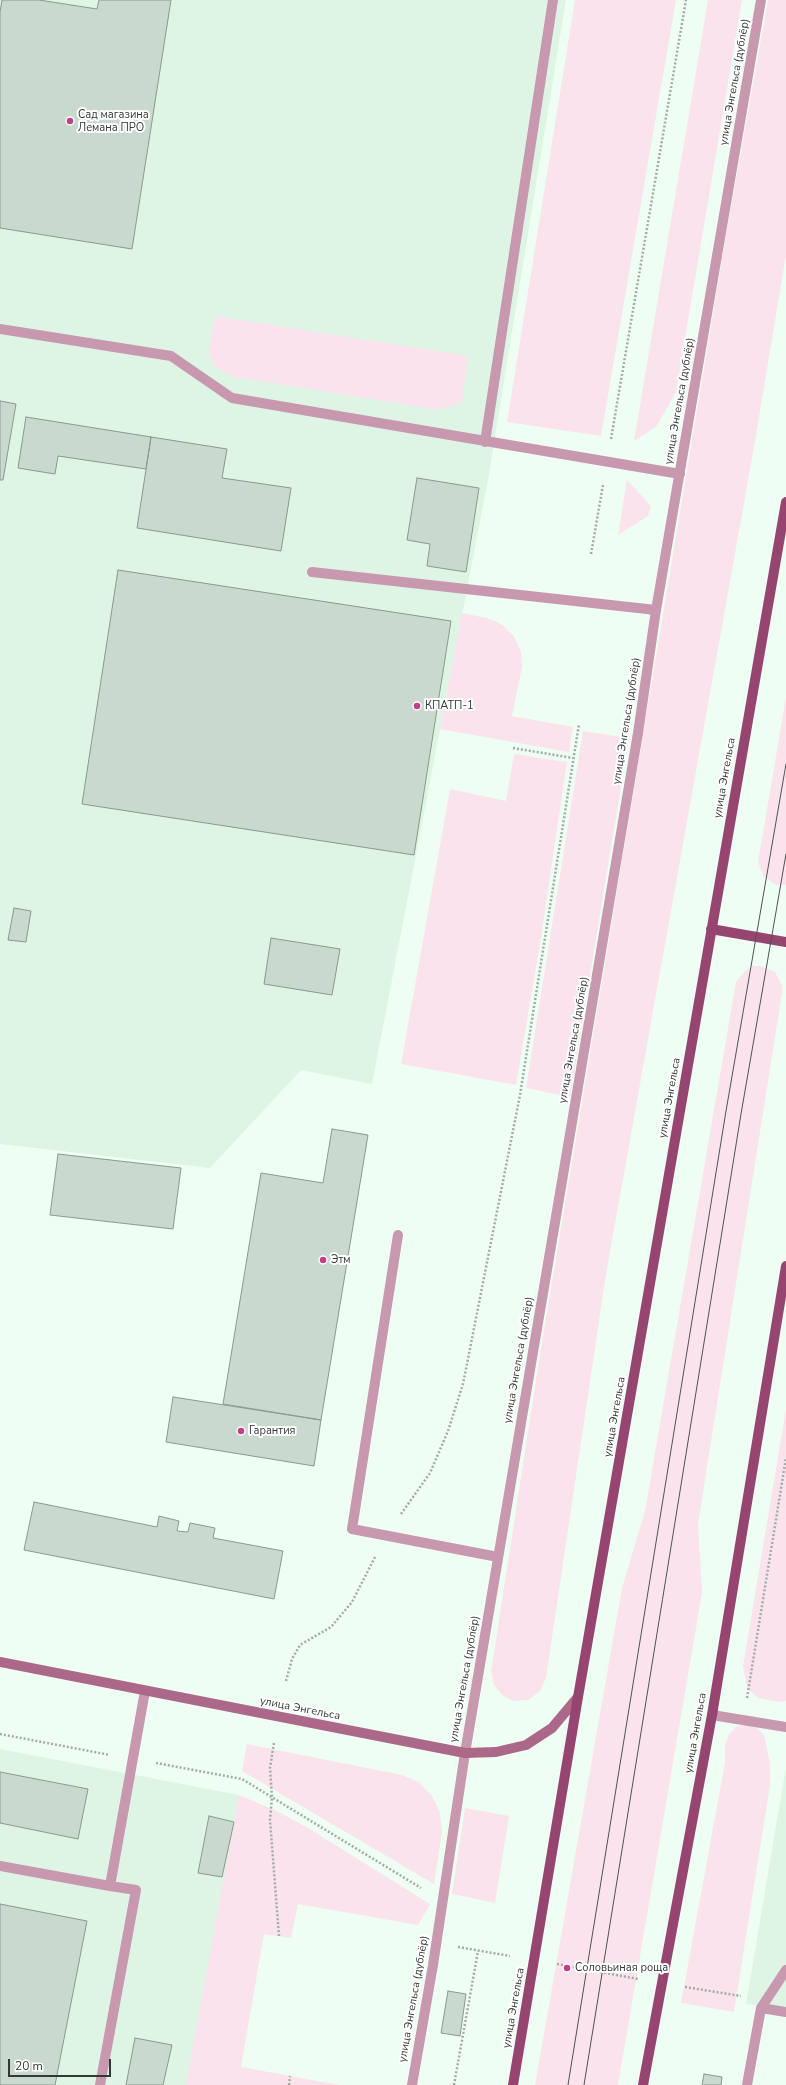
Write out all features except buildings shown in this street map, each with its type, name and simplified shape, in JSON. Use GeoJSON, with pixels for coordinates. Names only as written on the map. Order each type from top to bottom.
{"type":"FeatureCollection","features":[{"type":"Feature","properties":{"kind":"main road","name":"улица Энгельса"},"geometry":{"type":"LineString","coordinates":[[513,2085],[578,1697],[786,502]]}},
{"type":"Feature","properties":{"kind":"main road"},"geometry":{"type":"LineString","coordinates":[[711,929],[786,942]]}},
{"type":"Feature","properties":{"kind":"main road","name":"улица Энгельса"},"geometry":{"type":"LineString","coordinates":[[643,2085],[712,1715],[786,1266]]}},
{"type":"Feature","properties":{"kind":"street"},"geometry":{"type":"LineString","coordinates":[[485,442],[553,0]]}},
{"type":"Feature","properties":{"kind":"street","name":"улица Энгельса (дублёр)"},"geometry":{"type":"LineString","coordinates":[[412,2085],[436,1943],[465,1753],[633,764],[656,610],[761,0]]}},
{"type":"Feature","properties":{"kind":"street"},"geometry":{"type":"LineString","coordinates":[[0,329],[171,356],[232,398],[680,474]]}},
{"type":"Feature","properties":{"kind":"street"},"geometry":{"type":"LineString","coordinates":[[312,572],[656,610]]}},
{"type":"Feature","properties":{"kind":"street"},"geometry":{"type":"LineString","coordinates":[[398,1235],[352,1529],[498,1557]]}},
{"type":"Feature","properties":{"kind":"street","name":"улица Энгельса"},"geometry":{"type":"LineString","coordinates":[[0,1662],[465,1753],[496,1752],[526,1745],[552,1728],[578,1697]]}},
{"type":"Feature","properties":{"kind":"street"},"geometry":{"type":"LineString","coordinates":[[110,1886],[146,1691]]}},
{"type":"Feature","properties":{"kind":"street"},"geometry":{"type":"LineString","coordinates":[[712,1715],[786,1727]]}},
{"type":"Feature","properties":{"kind":"street"},"geometry":{"type":"LineString","coordinates":[[0,1866],[136,1890],[100,2085]]}},
{"type":"Feature","properties":{"kind":"street"},"geometry":{"type":"LineString","coordinates":[[747,2085],[764,2004],[786,1970]]}},
{"type":"Feature","properties":{"kind":"street"},"geometry":{"type":"LineString","coordinates":[[764,2004],[786,2012]]}},
{"type":"Feature","properties":{"kind":"path"},"geometry":{"type":"LineString","coordinates":[[591,554],[686,0]]}},
{"type":"Feature","properties":{"kind":"path"},"geometry":{"type":"LineString","coordinates":[[286,1681],[292,1659],[300,1645],[331,1627],[352,1602],[386,1536],[430,1473],[448,1431],[463,1384],[520,1095],[579,724]]}},
{"type":"Feature","properties":{"kind":"path"},"geometry":{"type":"LineString","coordinates":[[513,748],[573,758]]}},
{"type":"Feature","properties":{"kind":"path"},"geometry":{"type":"LineString","coordinates":[[743,1720],[786,1458]]}},
{"type":"Feature","properties":{"kind":"path"},"geometry":{"type":"LineString","coordinates":[[0,1734],[242,1779],[442,1901]]}},
{"type":"Feature","properties":{"kind":"path"},"geometry":{"type":"LineString","coordinates":[[274,1743],[270,1768],[272,1797],[270,1820],[279,1936]]}},
{"type":"Feature","properties":{"kind":"path"},"geometry":{"type":"LineString","coordinates":[[436,1943],[661,1983],[764,2004]]}},
{"type":"Feature","properties":{"kind":"path"},"geometry":{"type":"LineString","coordinates":[[454,2085],[478,1951]]}},
{"type":"Feature","properties":{"kind":"path"},"geometry":{"type":"LineString","coordinates":[[289,2085],[290,2076]]}},
{"type":"Feature","properties":{"kind":"shaded area"},"geometry":{"type":"Polygon","coordinates":[[[0,0],[566,0],[488,480],[372,1084],[301,1070],[210,1168],[0,1144],[0,0]]]}},
{"type":"Feature","properties":{"kind":"shaded area"},"geometry":{"type":"Polygon","coordinates":[[[575,0],[676,0],[601,436],[507,422],[575,0]]]}},
{"type":"Feature","properties":{"kind":"shaded area"},"geometry":{"type":"Polygon","coordinates":[[[708,0],[742,0],[676,392],[656,427],[634,441],[708,0]]]}},
{"type":"Feature","properties":{"kind":"shaded area"},"geometry":{"type":"Polygon","coordinates":[[[768,0],[786,0],[786,255],[753,453],[606,1274],[546,1678],[540,1691],[528,1700],[513,1701],[502,1695],[494,1685],[491,1672],[540,1354],[727,229],[768,0]]]}},
{"type":"Feature","properties":{"kind":"shaded area"},"geometry":{"type":"Polygon","coordinates":[[[215,316],[468,356],[462,402],[440,410],[234,377],[214,366],[209,352],[215,316]]]}},
{"type":"Feature","properties":{"kind":"shaded area"},"geometry":{"type":"Polygon","coordinates":[[[627,480],[651,506],[648,516],[618,535],[627,480]]]}},
{"type":"Feature","properties":{"kind":"shaded area"},"geometry":{"type":"Polygon","coordinates":[[[462,613],[491,619],[504,626],[515,638],[521,652],[522,667],[512,716],[573,727],[569,752],[440,729],[462,613]]]}},
{"type":"Feature","properties":{"kind":"shaded area"},"geometry":{"type":"Polygon","coordinates":[[[786,697],[786,885],[776,885],[763,876],[758,862],[786,697]]]}},
{"type":"Feature","properties":{"kind":"shaded area"},"geometry":{"type":"Polygon","coordinates":[[[583,731],[629,738],[570,1097],[526,1088],[583,731]]]}},
{"type":"Feature","properties":{"kind":"shaded area"},"geometry":{"type":"Polygon","coordinates":[[[514,754],[567,762],[540,944],[516,1085],[401,1064],[450,789],[506,801],[514,754]]]}},
{"type":"Feature","properties":{"kind":"shaded area"},"geometry":{"type":"Polygon","coordinates":[[[753,966],[761,966],[775,972],[782,985],[782,993],[698,1524],[702,1593],[618,2085],[535,2085],[622,1588],[645,1511],[736,982],[746,970],[753,966]]]}},
{"type":"Feature","properties":{"kind":"shaded area"},"geometry":{"type":"Polygon","coordinates":[[[786,1409],[786,1701],[781,1702],[758,1698],[747,1688],[743,1666],[786,1409]]]}},
{"type":"Feature","properties":{"kind":"shaded area"},"geometry":{"type":"Polygon","coordinates":[[[748,1725],[757,1728],[764,1735],[770,1764],[770,1785],[734,2012],[681,2003],[725,1762],[725,1745],[729,1734],[737,1726],[748,1725]]]}},
{"type":"Feature","properties":{"kind":"shaded area"},"geometry":{"type":"Polygon","coordinates":[[[247,1744],[402,1775],[419,1782],[432,1796],[440,1813],[442,1832],[434,1884],[242,1771],[247,1744]]]}},
{"type":"Feature","properties":{"kind":"shaded area"},"geometry":{"type":"Polygon","coordinates":[[[0,1749],[239,1795],[198,2085],[0,2085],[0,1749]]]}},
{"type":"Feature","properties":{"kind":"shaded area"},"geometry":{"type":"Polygon","coordinates":[[[786,1767],[786,2009],[746,2004],[786,1767]]]}},
{"type":"Feature","properties":{"kind":"shaded area"},"geometry":{"type":"Polygon","coordinates":[[[239,1795],[277,1811],[313,1831],[430,1904],[418,1925],[298,1904],[291,1938],[264,1934],[241,2067],[339,2085],[186,2085],[239,1795]]]}},
{"type":"Feature","properties":{"kind":"shaded area"},"geometry":{"type":"Polygon","coordinates":[[[465,1808],[509,1816],[495,1903],[452,1894],[465,1808]]]}},
{"type":"Feature","properties":{"kind":"tram line"},"geometry":{"type":"LineString","coordinates":[[568,2085],[726,1111],[786,764]]}},
{"type":"Feature","properties":{"kind":"tram line"},"geometry":{"type":"LineString","coordinates":[[584,2085],[741,1114],[786,854]]}},
{"type":"Feature","properties":{"kind":"place","name":"Сад магазина Лемана ПРО"},"geometry":{"type":"Point","coordinates":[70,121]}},
{"type":"Feature","properties":{"kind":"place","name":"КПАТП-1"},"geometry":{"type":"Point","coordinates":[417,706]}},
{"type":"Feature","properties":{"kind":"place","name":"Этм"},"geometry":{"type":"Point","coordinates":[323,1260]}},
{"type":"Feature","properties":{"kind":"place","name":"Гарантия"},"geometry":{"type":"Point","coordinates":[241,1431]}},
{"type":"Feature","properties":{"kind":"place","name":"Соловьиная роща"},"geometry":{"type":"Point","coordinates":[567,1968]}}]}
